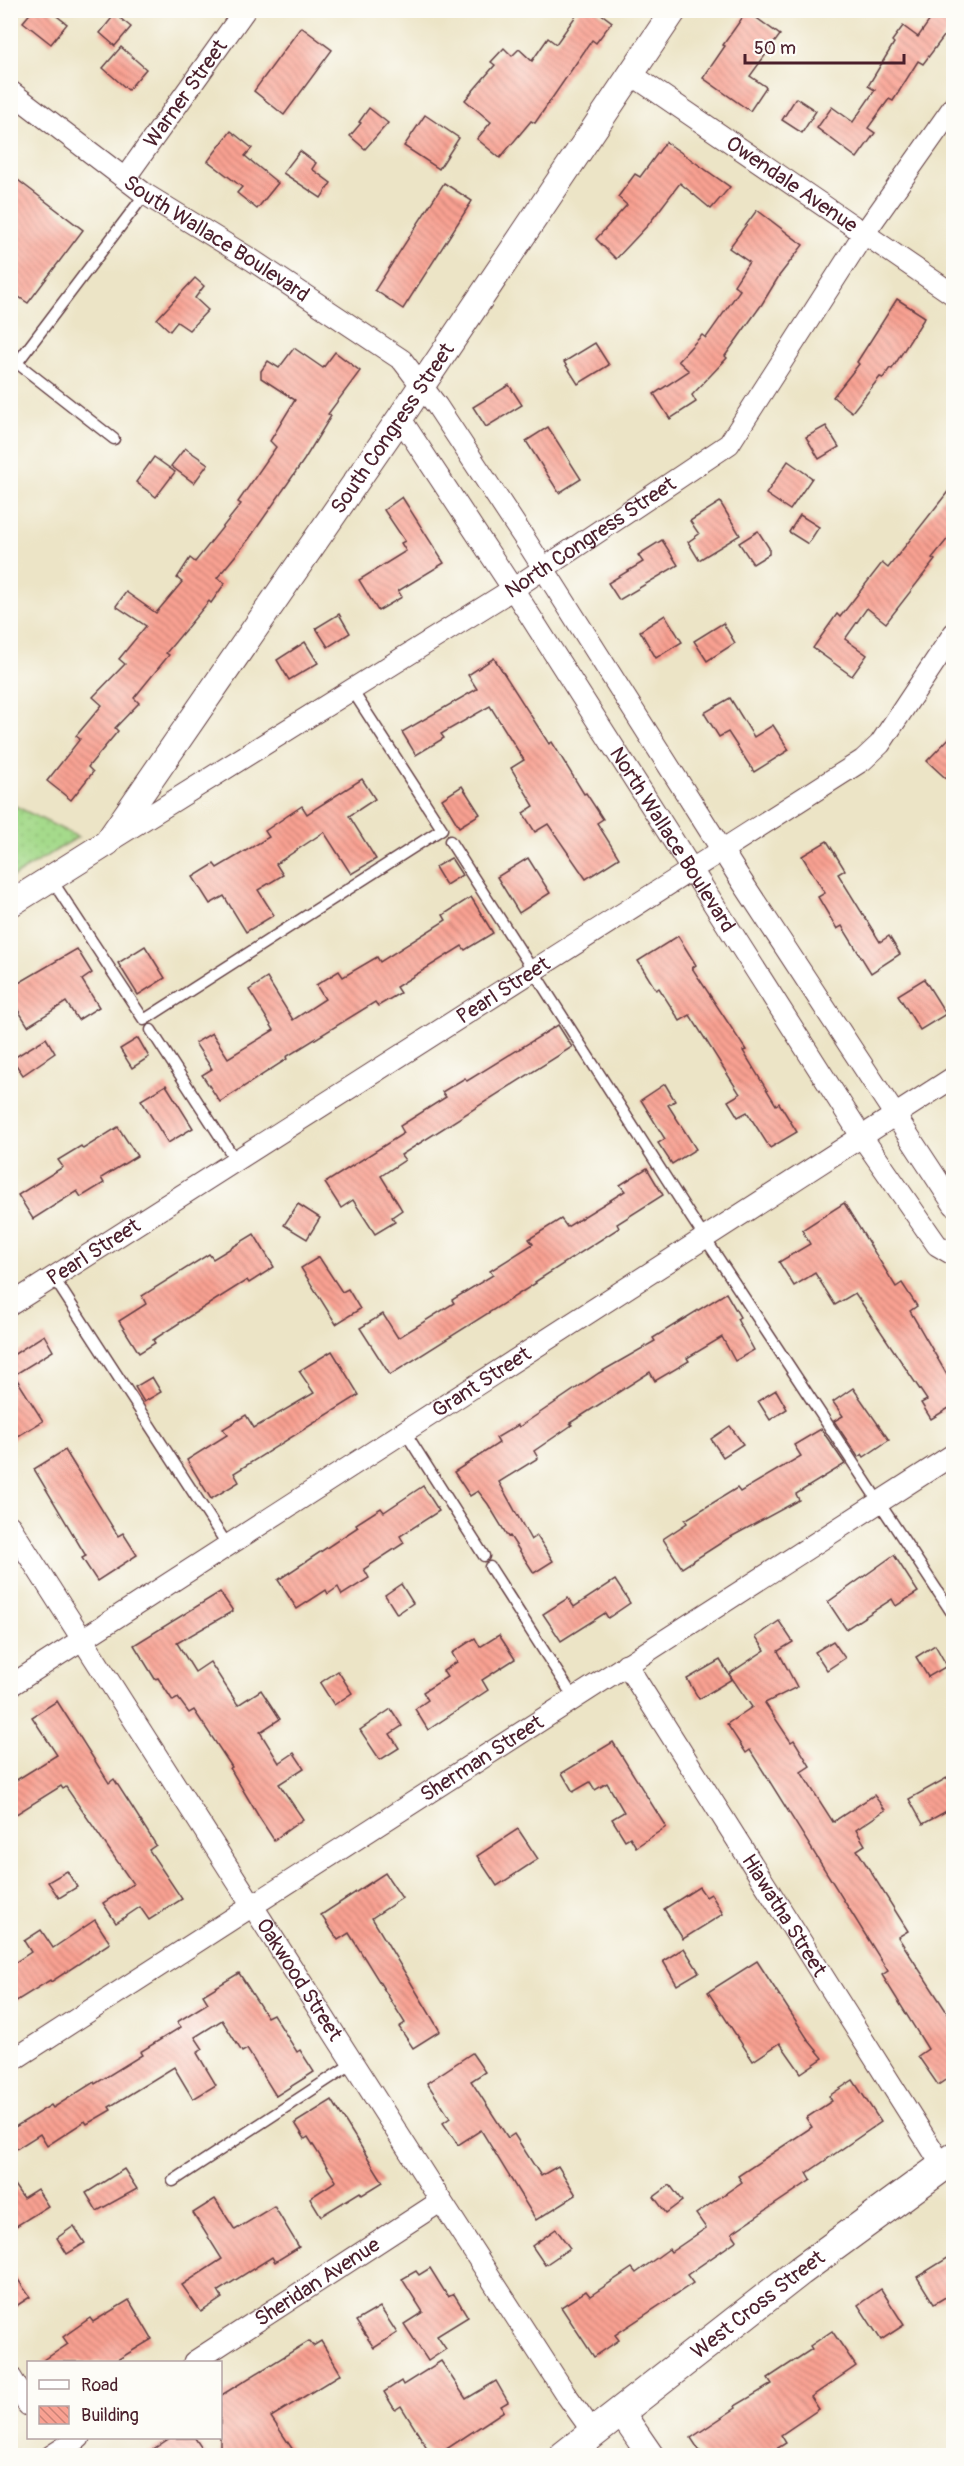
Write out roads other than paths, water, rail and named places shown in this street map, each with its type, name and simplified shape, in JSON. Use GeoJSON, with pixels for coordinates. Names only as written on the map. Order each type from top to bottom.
{"type":"FeatureCollection","features":[{"type":"Feature","properties":{"kind":"main road","name":"West Cross Street"},"geometry":{"type":"LineString","coordinates":[[564,2456],[791,2278],[948,2162]]}},
{"type":"Feature","properties":{"kind":"street","name":"Warner Street"},"geometry":{"type":"LineString","coordinates":[[125,178],[245,10]]}},
{"type":"Feature","properties":{"kind":"street","name":"South Congress Street"},"geometry":{"type":"LineString","coordinates":[[107,843],[400,418],[674,10]]}},
{"type":"Feature","properties":{"kind":"street","name":"Owendale Avenue"},"geometry":{"type":"LineString","coordinates":[[631,75],[954,295]]}},
{"type":"Feature","properties":{"kind":"street","name":"South Wallace Boulevard"},"geometry":{"type":"LineString","coordinates":[[10,92],[145,194],[252,260],[402,360],[421,386]]}},
{"type":"Feature","properties":{"kind":"street","name":"North Congress Street"},"geometry":{"type":"LineString","coordinates":[[107,843],[513,589],[729,444],[863,235],[954,106]]}},
{"type":"Feature","properties":{"kind":"street","name":"North Wallace Boulevard"},"geometry":{"type":"LineString","coordinates":[[421,386],[437,406],[954,1205]]}},
{"type":"Feature","properties":{"kind":"street","name":"North Wallace Boulevard"},"geometry":{"type":"LineString","coordinates":[[400,418],[513,589],[862,1137],[937,1245],[954,1255]]}},
{"type":"Feature","properties":{"kind":"street","name":"Pearl Street"},"geometry":{"type":"LineString","coordinates":[[10,1305],[693,871],[863,760],[880,744],[954,633]]}},
{"type":"Feature","properties":{"kind":"street"},"geometry":{"type":"LineString","coordinates":[[10,904],[107,843]]}},
{"type":"Feature","properties":{"kind":"street","name":"Grant Street"},"geometry":{"type":"LineString","coordinates":[[10,1686],[954,1077]]}},
{"type":"Feature","properties":{"kind":"street","name":"Sherman Street"},"geometry":{"type":"LineString","coordinates":[[10,2062],[954,1454]]}},
{"type":"Feature","properties":{"kind":"street","name":"Oakwood Street"},"geometry":{"type":"LineString","coordinates":[[10,1526],[84,1638],[441,2201],[565,2393],[593,2432]]}},
{"type":"Feature","properties":{"kind":"street","name":"Hiawatha Street"},"geometry":{"type":"LineString","coordinates":[[626,1664],[799,1935],[948,2162]]}},
{"type":"Feature","properties":{"kind":"street","name":"Sheridan Avenue"},"geometry":{"type":"LineString","coordinates":[[196,2361],[441,2201]]}},
{"type":"Feature","properties":{"kind":"street"},"geometry":{"type":"LineString","coordinates":[[10,2376],[27,2402]]}},
{"type":"Feature","properties":{"kind":"street"},"geometry":{"type":"LineString","coordinates":[[620,2411],[651,2456]]}},
{"type":"Feature","properties":{"kind":"street"},"geometry":{"type":"LineString","coordinates":[[53,2448],[76,2439]]}},
{"type":"Feature","properties":{"kind":"lane"},"geometry":{"type":"LineString","coordinates":[[114,439],[17,363],[145,194]]}},
{"type":"Feature","properties":{"kind":"lane"},"geometry":{"type":"LineString","coordinates":[[51,878],[144,1020],[442,829],[352,690]]}},
{"type":"Feature","properties":{"kind":"lane"},"geometry":{"type":"LineString","coordinates":[[450,841],[705,1238],[954,1616]]}},
{"type":"Feature","properties":{"kind":"lane"},"geometry":{"type":"LineString","coordinates":[[151,1030],[236,1161]]}},
{"type":"Feature","properties":{"kind":"lane"},"geometry":{"type":"LineString","coordinates":[[54,1278],[228,1546]]}},
{"type":"Feature","properties":{"kind":"lane"},"geometry":{"type":"LineString","coordinates":[[405,1432],[484,1556]]}},
{"type":"Feature","properties":{"kind":"lane"},"geometry":{"type":"LineString","coordinates":[[490,1567],[574,1698]]}},
{"type":"Feature","properties":{"kind":"lane"},"geometry":{"type":"LineString","coordinates":[[173,2181],[353,2063]]}}]}
